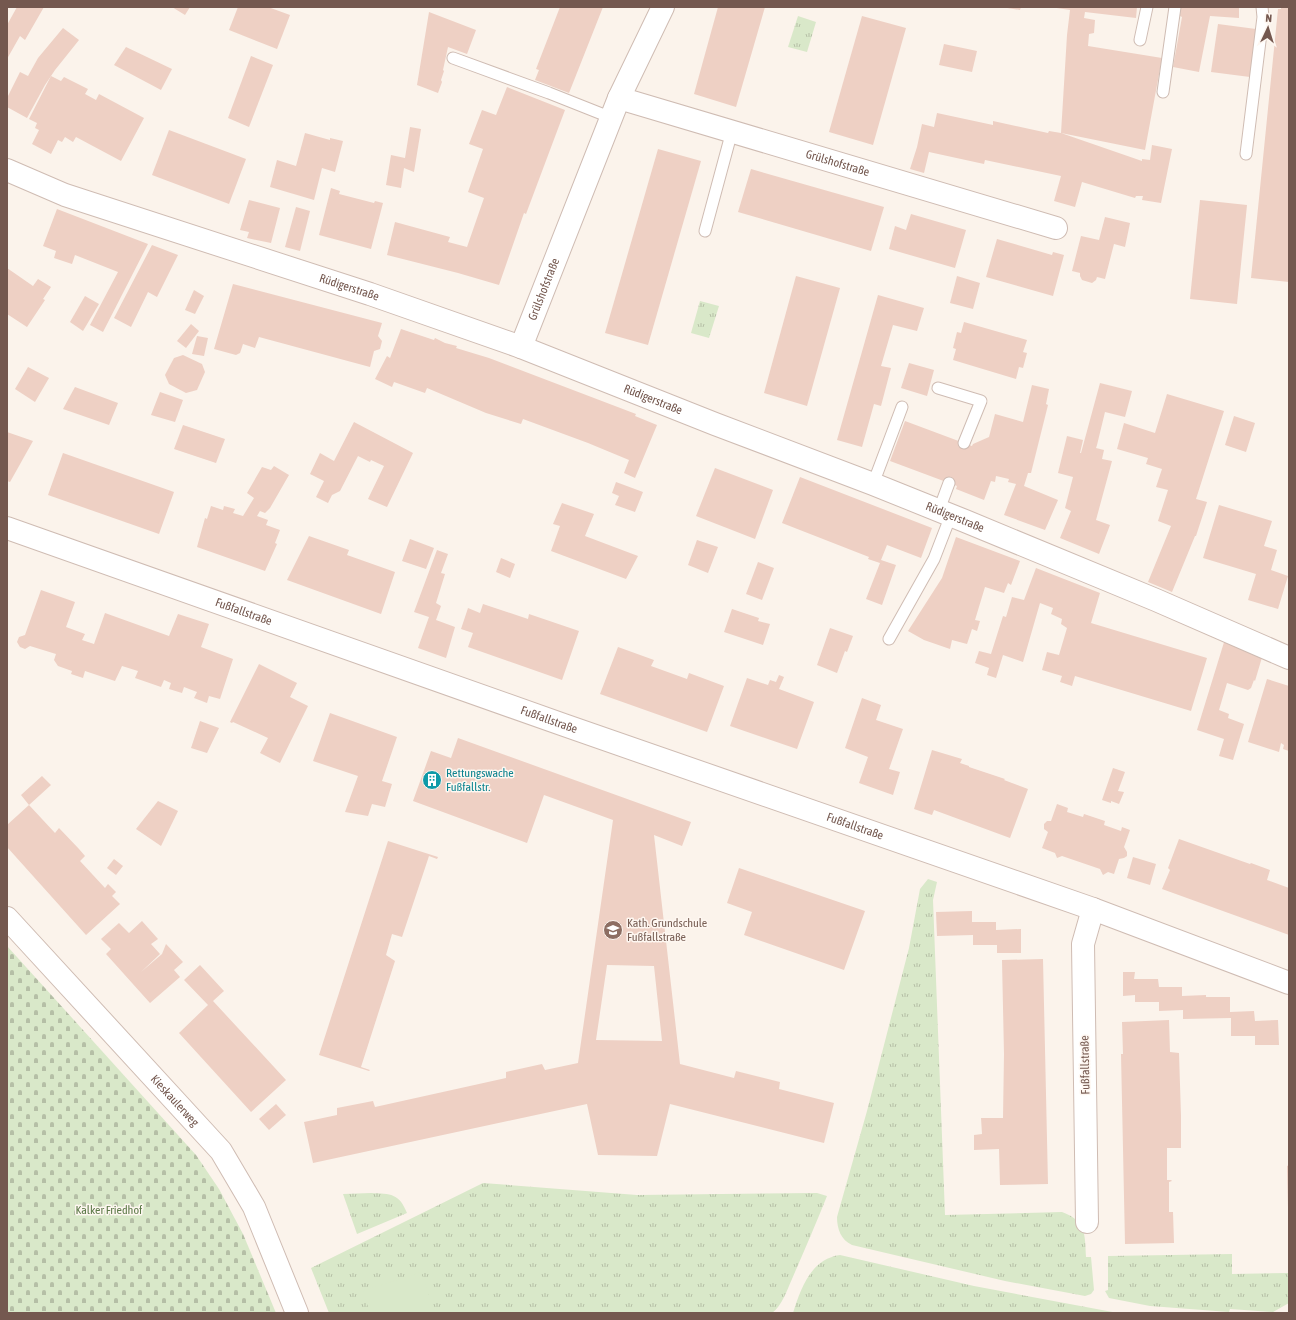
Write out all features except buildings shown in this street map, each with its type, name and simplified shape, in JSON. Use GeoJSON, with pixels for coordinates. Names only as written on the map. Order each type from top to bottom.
{"type":"FeatureCollection","features":[{"type":"Feature","properties":{"kind":"street","name":"Grülshofstraße"},"geometry":{"type":"LineString","coordinates":[[521,347],[616,108],[663,7]]}},
{"type":"Feature","properties":{"kind":"street","name":"Grülshofstraße"},"geometry":{"type":"LineString","coordinates":[[616,108],[732,131],[1056,228]]}},
{"type":"Feature","properties":{"kind":"street","name":"Rüdigerstraße"},"geometry":{"type":"LineString","coordinates":[[7,170],[65,195],[370,294],[521,347],[945,513],[1156,600],[1289,658]]}},
{"type":"Feature","properties":{"kind":"street","name":"Fußfallstraße"},"geometry":{"type":"LineString","coordinates":[[7,528],[549,720],[1093,909],[1289,983]]}},
{"type":"Feature","properties":{"kind":"street","name":"Fußfallstraße"},"geometry":{"type":"LineString","coordinates":[[1087,1222],[1083,944],[1093,909]]}},
{"type":"Feature","properties":{"kind":"street","name":"Kieskaulerweg"},"geometry":{"type":"LineString","coordinates":[[7,918],[221,1151],[254,1207],[298,1313]]}},
{"type":"Feature","properties":{"kind":"lane"},"geometry":{"type":"LineString","coordinates":[[1140,40],[1147,7]]}},
{"type":"Feature","properties":{"kind":"lane"},"geometry":{"type":"LineString","coordinates":[[1162,92],[1175,7]]}},
{"type":"Feature","properties":{"kind":"lane"},"geometry":{"type":"LineString","coordinates":[[1246,154],[1262,7]]}},
{"type":"Feature","properties":{"kind":"lane"},"geometry":{"type":"LineString","coordinates":[[453,58],[549,93],[616,108]]}},
{"type":"Feature","properties":{"kind":"lane"},"geometry":{"type":"LineString","coordinates":[[705,231],[732,131]]}},
{"type":"Feature","properties":{"kind":"lane"},"geometry":{"type":"LineString","coordinates":[[938,388],[980,401],[964,443]]}},
{"type":"Feature","properties":{"kind":"lane"},"geometry":{"type":"LineString","coordinates":[[873,484],[902,407]]}},
{"type":"Feature","properties":{"kind":"lane"},"geometry":{"type":"LineString","coordinates":[[889,639],[934,559],[945,513],[949,483]]}},
{"type":"Feature","properties":{"kind":"green space"},"geometry":{"type":"Polygon","coordinates":[[[798,16],[816,22],[807,52],[788,47],[798,16]]]}},
{"type":"Feature","properties":{"kind":"green space"},"geometry":{"type":"Polygon","coordinates":[[[700,301],[719,306],[709,338],[691,333],[700,301]]]}},
{"type":"Feature","properties":{"kind":"green space"},"geometry":{"type":"Polygon","coordinates":[[[928,879],[937,882],[933,900],[945,1215],[1062,1212],[1070,1216],[1080,1224],[1083,1229],[1086,1257],[1091,1257],[1094,1290],[1091,1294],[1085,1296],[1005,1281],[852,1245],[848,1243],[840,1234],[837,1217],[867,1111],[909,948],[920,889],[928,879]]]}},
{"type":"Feature","properties":{"kind":"green space","name":"Kalker Friedhof"},"geometry":{"type":"Polygon","coordinates":[[[7,946],[196,1155],[219,1189],[243,1234],[276,1313],[7,1313],[7,946]]]}},
{"type":"Feature","properties":{"kind":"green space"},"geometry":{"type":"Polygon","coordinates":[[[483,1183],[637,1195],[817,1193],[827,1196],[786,1293],[779,1306],[772,1313],[329,1313],[311,1268],[483,1183]]]}},
{"type":"Feature","properties":{"kind":"green space"},"geometry":{"type":"Polygon","coordinates":[[[343,1194],[389,1194],[394,1196],[401,1202],[407,1213],[357,1234],[343,1194]]]}},
{"type":"Feature","properties":{"kind":"green space"},"geometry":{"type":"Polygon","coordinates":[[[1232,1254],[1232,1274],[1289,1273],[1289,1303],[1273,1312],[1230,1309],[1229,1312],[1150,1306],[1109,1298],[1105,1291],[1108,1290],[1108,1256],[1232,1254]]]}},
{"type":"Feature","properties":{"kind":"green space"},"geometry":{"type":"Polygon","coordinates":[[[840,1255],[974,1286],[1118,1313],[793,1313],[804,1285],[814,1269],[822,1262],[840,1255]]]}},
{"type":"Feature","properties":{"kind":"green space"},"geometry":{"type":"Polygon","coordinates":[[[421,1272],[435,1313],[370,1313],[363,1291],[421,1272]]]}},
{"type":"Feature","properties":{"kind":"place","name":"Rettungswache Fußfallstr."},"geometry":{"type":"Point","coordinates":[432,780]}},
{"type":"Feature","properties":{"kind":"place","name":"Kath. Grundschule Fußfallstraße"},"geometry":{"type":"Point","coordinates":[613,930]}}]}
